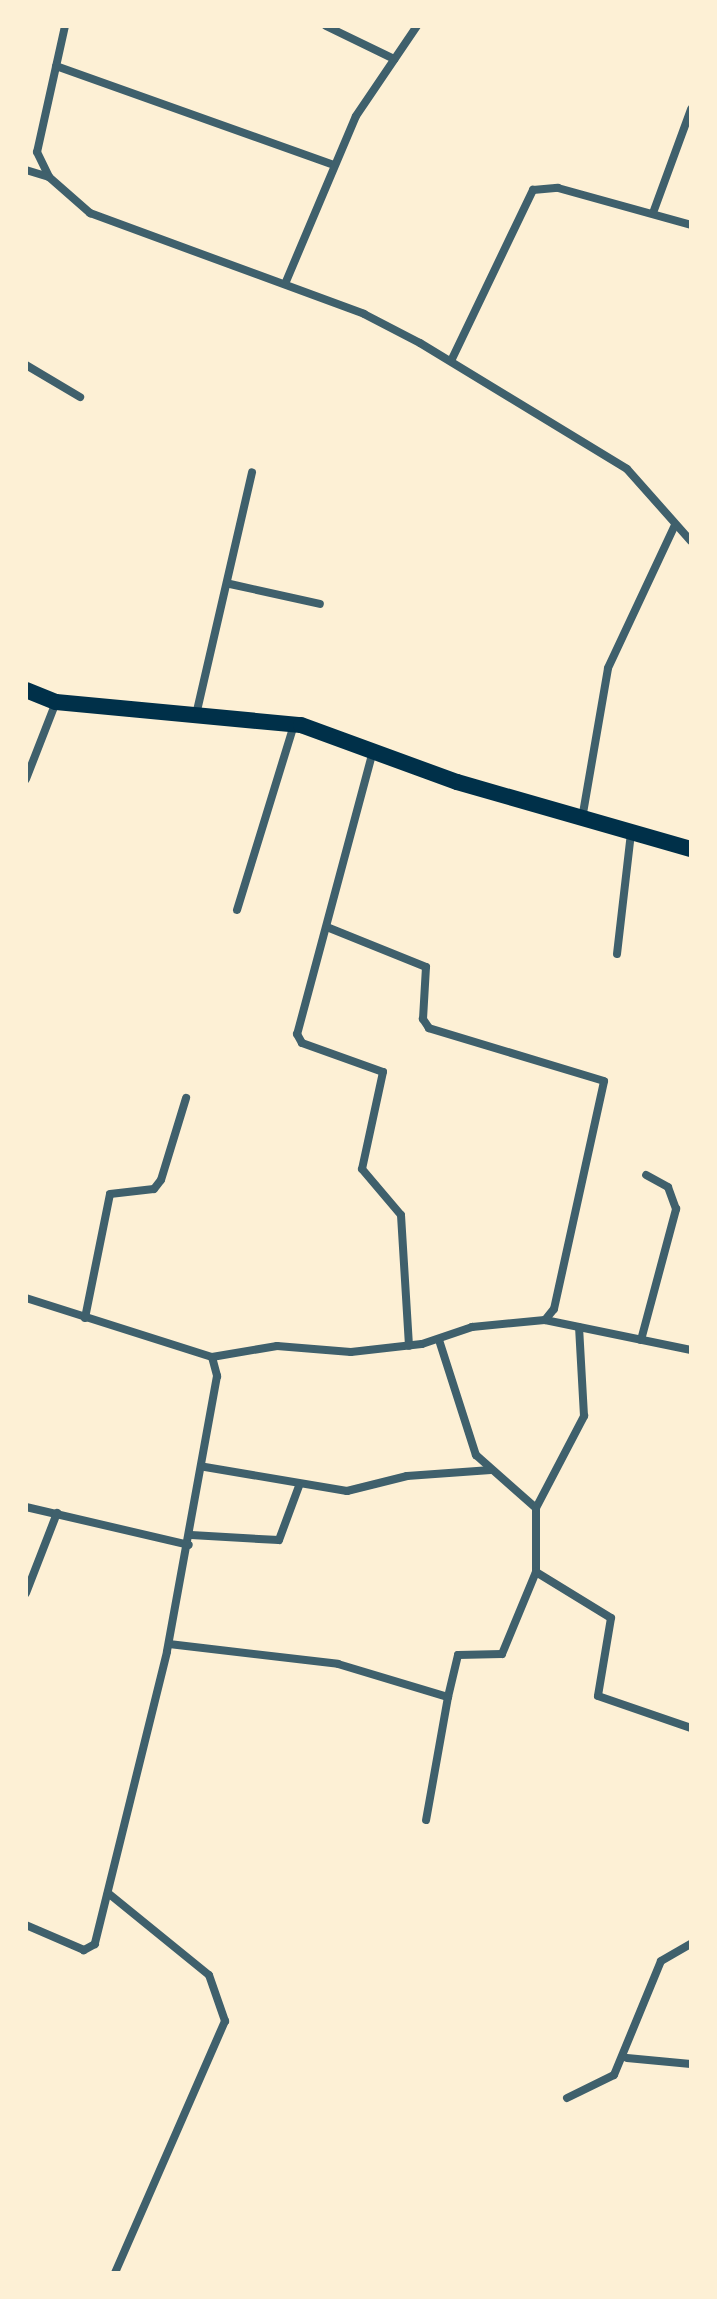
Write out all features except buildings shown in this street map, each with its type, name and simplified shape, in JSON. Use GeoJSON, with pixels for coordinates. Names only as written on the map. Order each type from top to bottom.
{"type":"FeatureCollection","features":[{"type":"Feature","properties":{"kind":"main road"},"geometry":{"type":"LineString","coordinates":[[26,690],[56,702],[295,724],[582,819],[691,849]]}},
{"type":"Feature","properties":{"kind":"street"},"geometry":{"type":"LineString","coordinates":[[65,26],[37,152],[49,177],[90,213],[364,314],[451,361],[627,469],[691,541]]}},
{"type":"Feature","properties":{"kind":"street"},"geometry":{"type":"LineString","coordinates":[[326,26],[394,59]]}},
{"type":"Feature","properties":{"kind":"street"},"geometry":{"type":"LineString","coordinates":[[285,284],[334,165],[394,59],[417,26]]}},
{"type":"Feature","properties":{"kind":"street"},"geometry":{"type":"LineString","coordinates":[[56,66],[334,165]]}},
{"type":"Feature","properties":{"kind":"street"},"geometry":{"type":"LineString","coordinates":[[653,213],[691,109]]}},
{"type":"Feature","properties":{"kind":"street"},"geometry":{"type":"LineString","coordinates":[[26,170],[49,177]]}},
{"type":"Feature","properties":{"kind":"street"},"geometry":{"type":"LineString","coordinates":[[451,361],[533,190],[558,188],[691,225]]}},
{"type":"Feature","properties":{"kind":"street"},"geometry":{"type":"LineString","coordinates":[[26,365],[80,397]]}},
{"type":"Feature","properties":{"kind":"street"},"geometry":{"type":"LineString","coordinates":[[196,715],[230,584],[252,472]]}},
{"type":"Feature","properties":{"kind":"street"},"geometry":{"type":"LineString","coordinates":[[582,819],[608,668],[675,525]]}},
{"type":"Feature","properties":{"kind":"street"},"geometry":{"type":"LineString","coordinates":[[230,584],[320,604]]}},
{"type":"Feature","properties":{"kind":"street"},"geometry":{"type":"LineString","coordinates":[[26,779],[56,702]]}},
{"type":"Feature","properties":{"kind":"street"},"geometry":{"type":"LineString","coordinates":[[237,910],[295,724]]}},
{"type":"Feature","properties":{"kind":"street"},"geometry":{"type":"LineString","coordinates":[[374,750],[297,1034],[302,1043],[383,1072],[362,1169],[401,1215],[409,1346]]}},
{"type":"Feature","properties":{"kind":"street"},"geometry":{"type":"LineString","coordinates":[[617,954],[631,833]]}},
{"type":"Feature","properties":{"kind":"street"},"geometry":{"type":"LineString","coordinates":[[327,927],[426,967],[423,1019],[429,1028],[604,1081],[554,1309],[545,1320]]}},
{"type":"Feature","properties":{"kind":"street"},"geometry":{"type":"LineString","coordinates":[[85,1318],[110,1194],[154,1189],[161,1180],[186,1098]]}},
{"type":"Feature","properties":{"kind":"street"},"geometry":{"type":"LineString","coordinates":[[641,1340],[676,1209],[668,1187],[646,1175]]}},
{"type":"Feature","properties":{"kind":"street"},"geometry":{"type":"LineString","coordinates":[[26,1298],[212,1357],[277,1346],[351,1352],[409,1346],[439,1340],[472,1327],[545,1320],[691,1350]]}},
{"type":"Feature","properties":{"kind":"street"},"geometry":{"type":"LineString","coordinates":[[426,1820],[458,1655],[502,1654],[536,1572],[536,1508],[584,1416],[579,1327]]}},
{"type":"Feature","properties":{"kind":"street"},"geometry":{"type":"LineString","coordinates":[[439,1340],[476,1455],[536,1508]]}},
{"type":"Feature","properties":{"kind":"street"},"geometry":{"type":"LineString","coordinates":[[26,1925],[91,1950],[169,1644],[205,1467],[217,1376],[212,1357]]}},
{"type":"Feature","properties":{"kind":"street"},"geometry":{"type":"LineString","coordinates":[[205,1467],[299,1486],[347,1491],[407,1476],[491,1470]]}},
{"type":"Feature","properties":{"kind":"street"},"geometry":{"type":"LineString","coordinates":[[26,1507],[190,1540],[279,1540],[299,1486]]}},
{"type":"Feature","properties":{"kind":"street"},"geometry":{"type":"LineString","coordinates":[[26,1593],[57,1513]]}},
{"type":"Feature","properties":{"kind":"street"},"geometry":{"type":"LineString","coordinates":[[536,1572],[611,1618],[597,1690],[602,1701],[691,1728]]}},
{"type":"Feature","properties":{"kind":"street"},"geometry":{"type":"LineString","coordinates":[[169,1644],[338,1664],[448,1697]]}},
{"type":"Feature","properties":{"kind":"street"},"geometry":{"type":"LineString","coordinates":[[108,1893],[209,1975],[225,2021],[115,2273]]}},
{"type":"Feature","properties":{"kind":"street"},"geometry":{"type":"LineString","coordinates":[[567,2098],[614,2075],[627,2058],[661,1961],[691,1944]]}},
{"type":"Feature","properties":{"kind":"street"},"geometry":{"type":"LineString","coordinates":[[627,2058],[691,2064]]}}]}
